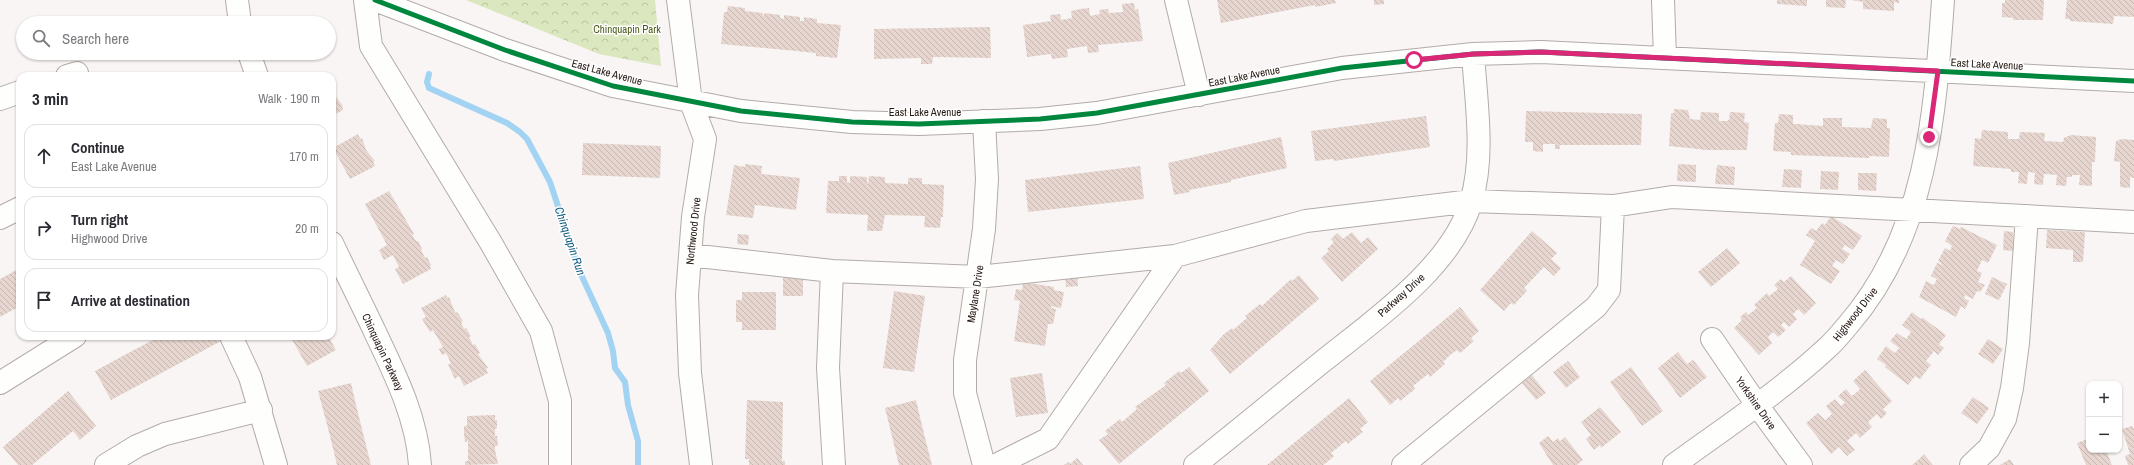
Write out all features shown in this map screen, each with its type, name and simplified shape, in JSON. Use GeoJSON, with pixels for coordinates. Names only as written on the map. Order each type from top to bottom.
{"type":"FeatureCollection","features":[{"type":"Feature","properties":{"kind":"street"},"geometry":{"type":"LineString","coordinates":[[236,0],[239,16]]}},
{"type":"Feature","properties":{"kind":"street"},"geometry":{"type":"LineString","coordinates":[[365,0],[371,46],[491,243],[541,331],[560,401],[560,465]]}},
{"type":"Feature","properties":{"kind":"street","name":"East Lake Avenue"},"geometry":{"type":"LineString","coordinates":[[376,0],[559,69],[613,86],[691,102],[793,117],[852,122],[918,124],[1040,119],[1090,114],[1342,68],[1474,54],[1541,52],[1665,57],[2134,81]]}},
{"type":"Feature","properties":{"kind":"street","name":"Northwood Drive"},"geometry":{"type":"LineString","coordinates":[[678,0],[691,102],[705,139],[690,255],[688,332],[690,373],[701,465]]}},
{"type":"Feature","properties":{"kind":"street"},"geometry":{"type":"LineString","coordinates":[[1176,0],[1199,95]]}},
{"type":"Feature","properties":{"kind":"street"},"geometry":{"type":"LineString","coordinates":[[1664,0],[1665,57]]}},
{"type":"Feature","properties":{"kind":"street","name":"Highwood Drive"},"geometry":{"type":"LineString","coordinates":[[1674,465],[1757,405],[1829,347],[1859,312],[1880,282],[1905,231],[1913,210],[1921,180],[1938,71],[1943,0]]}},
{"type":"Feature","properties":{"kind":"street","name":"Parkway Drive"},"geometry":{"type":"LineString","coordinates":[[1196,465],[1391,306],[1432,268],[1464,223],[1472,201],[1477,168],[1474,54]]}},
{"type":"Feature","properties":{"kind":"street"},"geometry":{"type":"LineString","coordinates":[[251,60],[256,72]]}},
{"type":"Feature","properties":{"kind":"street"},"geometry":{"type":"LineString","coordinates":[[0,99],[16,93]]}},
{"type":"Feature","properties":{"kind":"street","name":"Maylane Drive"},"geometry":{"type":"LineString","coordinates":[[984,121],[987,179],[984,229],[965,360],[965,393],[984,465]]}},
{"type":"Feature","properties":{"kind":"street"},"geometry":{"type":"LineString","coordinates":[[690,255],[832,271],[978,277],[1176,256],[1306,221],[1472,201],[1613,206],[1672,197],[2134,222]]}},
{"type":"Feature","properties":{"kind":"street"},"geometry":{"type":"LineString","coordinates":[[1403,465],[1596,307],[1605,296],[1609,290],[1613,206]]}},
{"type":"Feature","properties":{"kind":"street"},"geometry":{"type":"LineString","coordinates":[[0,218],[16,210]]}},
{"type":"Feature","properties":{"kind":"street"},"geometry":{"type":"LineString","coordinates":[[1971,465],[1989,448],[2005,419],[2012,388],[2018,343],[2026,216]]}},
{"type":"Feature","properties":{"kind":"street","name":"Chinquapin Parkway"},"geometry":{"type":"LineString","coordinates":[[336,251],[398,382],[408,408],[416,437],[420,465]]}},
{"type":"Feature","properties":{"kind":"street"},"geometry":{"type":"LineString","coordinates":[[996,465],[1048,439],[1176,256]]}},
{"type":"Feature","properties":{"kind":"street"},"geometry":{"type":"LineString","coordinates":[[832,271],[828,368],[834,465]]}},
{"type":"Feature","properties":{"kind":"street","name":"Yorkshire Drive"},"geometry":{"type":"LineString","coordinates":[[1712,339],[1757,405],[1802,465]]}},
{"type":"Feature","properties":{"kind":"street"},"geometry":{"type":"LineString","coordinates":[[0,383],[69,340]]}},
{"type":"Feature","properties":{"kind":"street"},"geometry":{"type":"LineString","coordinates":[[233,340],[250,378],[261,410],[276,465]]}},
{"type":"Feature","properties":{"kind":"street"},"geometry":{"type":"LineString","coordinates":[[106,465],[137,446],[166,434],[261,410]]}},
{"type":"Feature","properties":{"kind":"green space","name":"Chinquapin Park"},"geometry":{"type":"Polygon","coordinates":[[[466,0],[655,0],[661,66],[599,54],[466,0]]]}},
{"type":"Feature","properties":{"kind":"building"},"geometry":{"type":"Polygon","coordinates":[[[1217,0],[1335,0],[1336,3],[1315,7],[1315,5],[1221,23],[1217,0]]]}},
{"type":"Feature","properties":{"kind":"building"},"geometry":{"type":"Polygon","coordinates":[[[1374,0],[1384,0],[1384,4],[1374,5],[1374,0]]]}},
{"type":"Feature","properties":{"kind":"building"},"geometry":{"type":"Polygon","coordinates":[[[1777,0],[1807,0],[1807,6],[1777,4],[1777,0]]]}},
{"type":"Feature","properties":{"kind":"building"},"geometry":{"type":"Polygon","coordinates":[[[1826,0],[1846,0],[1845,8],[1826,7],[1826,0]]]}},
{"type":"Feature","properties":{"kind":"building"},"geometry":{"type":"Polygon","coordinates":[[[1851,0],[1899,0],[1899,3],[1894,2],[1894,11],[1863,9],[1863,2],[1851,0]]]}},
{"type":"Feature","properties":{"kind":"building"},"geometry":{"type":"Polygon","coordinates":[[[2005,0],[2044,0],[2043,20],[2013,20],[2013,18],[2002,17],[2002,3],[2005,3],[2005,0]]]}},
{"type":"Feature","properties":{"kind":"building"},"geometry":{"type":"Polygon","coordinates":[[[2067,0],[2134,0],[2134,17],[2114,16],[2113,24],[2070,21],[2070,19],[2065,19],[2067,0]]]}},
{"type":"Feature","properties":{"kind":"building"},"geometry":{"type":"Polygon","coordinates":[[[1134,3],[1135,10],[1138,9],[1143,41],[1098,45],[1099,52],[1088,53],[1087,46],[1067,49],[1068,57],[1052,59],[1051,54],[1027,57],[1023,25],[1051,21],[1050,15],[1060,14],[1061,20],[1072,18],[1071,11],[1080,9],[1089,8],[1090,16],[1100,14],[1099,10],[1108,9],[1109,13],[1123,12],[1122,4],[1134,3]]]}},
{"type":"Feature","properties":{"kind":"building"},"geometry":{"type":"Polygon","coordinates":[[[728,6],[745,8],[745,11],[763,13],[763,17],[765,13],[780,15],[780,18],[784,19],[784,15],[800,17],[800,21],[804,21],[804,17],[817,19],[817,23],[841,25],[837,58],[816,56],[816,53],[721,44],[724,12],[727,12],[728,6]]]}},
{"type":"Feature","properties":{"kind":"building"},"geometry":{"type":"Polygon","coordinates":[[[990,27],[991,58],[933,57],[932,64],[921,64],[921,58],[874,59],[874,29],[990,27]]]}},
{"type":"Feature","properties":{"kind":"building"},"geometry":{"type":"Polygon","coordinates":[[[336,97],[343,106],[343,110],[336,114],[336,97]]]}},
{"type":"Feature","properties":{"kind":"building"},"geometry":{"type":"Polygon","coordinates":[[[1674,109],[1688,110],[1690,119],[1700,120],[1701,112],[1719,113],[1719,121],[1729,120],[1730,112],[1745,113],[1744,122],[1749,123],[1747,150],[1707,150],[1669,146],[1671,113],[1674,113],[1674,109]]]}},
{"type":"Feature","properties":{"kind":"building"},"geometry":{"type":"Polygon","coordinates":[[[1526,111],[1642,114],[1641,145],[1560,145],[1560,149],[1555,149],[1555,144],[1543,144],[1543,152],[1533,151],[1533,142],[1525,142],[1526,111]]]}},
{"type":"Feature","properties":{"kind":"building"},"geometry":{"type":"Polygon","coordinates":[[[1779,114],[1793,115],[1793,124],[1823,126],[1823,118],[1842,118],[1842,127],[1871,128],[1873,118],[1887,119],[1887,128],[1890,128],[1889,157],[1870,156],[1869,158],[1791,155],[1791,152],[1773,151],[1775,123],[1778,123],[1779,114]]]}},
{"type":"Feature","properties":{"kind":"building"},"geometry":{"type":"Polygon","coordinates":[[[1426,116],[1430,147],[1334,161],[1333,159],[1315,161],[1311,131],[1426,116]]]}},
{"type":"Feature","properties":{"kind":"building"},"geometry":{"type":"Polygon","coordinates":[[[1982,130],[2008,132],[2008,139],[2019,139],[2020,132],[2045,133],[2044,141],[2063,142],[2064,138],[2071,135],[2096,137],[2095,162],[2092,162],[2092,186],[2079,185],[2080,175],[2072,175],[2072,177],[2067,177],[2066,186],[2056,185],[2057,175],[2044,174],[2043,185],[2034,184],[2035,173],[2030,172],[2028,172],[2027,184],[2018,183],[2019,172],[2011,172],[2011,169],[1973,166],[1975,138],[1981,139],[1982,130]]]}},
{"type":"Feature","properties":{"kind":"building"},"geometry":{"type":"Polygon","coordinates":[[[358,134],[360,139],[362,138],[366,150],[375,161],[373,162],[375,166],[350,179],[336,153],[336,146],[358,134]]]}},
{"type":"Feature","properties":{"kind":"building"},"geometry":{"type":"Polygon","coordinates":[[[1281,137],[1287,168],[1231,180],[1231,182],[1189,190],[1190,192],[1174,195],[1168,163],[1281,137]]]}},
{"type":"Feature","properties":{"kind":"building"},"geometry":{"type":"Polygon","coordinates":[[[2122,139],[2134,140],[2134,178],[2130,177],[2130,188],[2120,187],[2120,162],[2114,161],[2116,141],[2122,139]]]}},
{"type":"Feature","properties":{"kind":"building"},"geometry":{"type":"Polygon","coordinates":[[[583,143],[661,146],[660,178],[582,175],[583,143]]]}},
{"type":"Feature","properties":{"kind":"building"},"geometry":{"type":"Polygon","coordinates":[[[745,164],[762,166],[761,174],[800,178],[796,210],[755,205],[753,218],[726,215],[734,165],[745,167],[745,164]]]}},
{"type":"Feature","properties":{"kind":"building"},"geometry":{"type":"Polygon","coordinates":[[[1678,164],[1696,165],[1696,182],[1677,181],[1678,164]]]}},
{"type":"Feature","properties":{"kind":"building"},"geometry":{"type":"Polygon","coordinates":[[[1717,165],[1735,167],[1734,185],[1715,184],[1717,165]]]}},
{"type":"Feature","properties":{"kind":"building"},"geometry":{"type":"Polygon","coordinates":[[[1140,166],[1144,199],[1028,212],[1025,180],[1140,166]]]}},
{"type":"Feature","properties":{"kind":"building"},"geometry":{"type":"Polygon","coordinates":[[[1784,169],[1802,170],[1801,188],[1782,187],[1784,169]]]}},
{"type":"Feature","properties":{"kind":"building"},"geometry":{"type":"Polygon","coordinates":[[[1821,171],[1839,172],[1838,190],[1820,189],[1821,171]]]}},
{"type":"Feature","properties":{"kind":"building"},"geometry":{"type":"Polygon","coordinates":[[[1858,173],[1877,173],[1876,191],[1858,190],[1858,173]]]}},
{"type":"Feature","properties":{"kind":"building"},"geometry":{"type":"Polygon","coordinates":[[[839,176],[847,176],[847,182],[850,183],[850,176],[867,177],[868,184],[869,176],[885,177],[885,183],[908,184],[908,178],[922,178],[922,184],[944,185],[943,217],[941,217],[940,228],[924,227],[925,216],[885,215],[882,231],[867,231],[868,215],[826,213],[828,181],[839,181],[839,176]]]}},
{"type":"Feature","properties":{"kind":"building"},"geometry":{"type":"Polygon","coordinates":[[[389,191],[414,234],[412,235],[416,241],[418,241],[425,258],[427,257],[431,265],[431,269],[403,284],[395,269],[399,267],[393,255],[384,260],[379,250],[387,245],[365,204],[389,191]]]}},
{"type":"Feature","properties":{"kind":"building"},"geometry":{"type":"Polygon","coordinates":[[[1831,216],[1862,236],[1853,250],[1845,245],[1842,249],[1850,254],[1843,264],[1836,260],[1832,266],[1840,271],[1831,284],[1800,265],[1815,241],[1806,235],[1811,228],[1816,231],[1822,223],[1825,225],[1831,216]]]}},
{"type":"Feature","properties":{"kind":"building"},"geometry":{"type":"Polygon","coordinates":[[[1953,226],[1960,229],[1961,227],[1997,245],[1988,263],[1982,260],[1977,271],[1982,273],[1978,282],[1985,285],[1980,292],[1977,291],[1973,299],[1965,295],[1964,298],[1969,301],[1965,309],[1961,306],[1956,317],[1919,297],[1926,281],[1934,285],[1937,279],[1931,276],[1937,263],[1943,265],[1938,261],[1945,248],[1950,251],[1952,246],[1945,241],[1953,226]]]}},
{"type":"Feature","properties":{"kind":"building"},"geometry":{"type":"Polygon","coordinates":[[[2047,230],[2085,232],[2083,262],[2073,262],[2073,250],[2046,248],[2047,230]]]}},
{"type":"Feature","properties":{"kind":"building"},"geometry":{"type":"Polygon","coordinates":[[[1532,231],[1557,253],[1551,259],[1561,268],[1554,276],[1544,267],[1524,288],[1527,291],[1514,305],[1511,303],[1504,311],[1480,290],[1532,231]]]}},
{"type":"Feature","properties":{"kind":"building"},"geometry":{"type":"Polygon","coordinates":[[[2004,231],[2013,232],[2013,251],[2003,250],[2004,231]]]}},
{"type":"Feature","properties":{"kind":"building"},"geometry":{"type":"Polygon","coordinates":[[[1352,232],[1361,243],[1368,237],[1378,249],[1342,282],[1321,258],[1329,251],[1327,249],[1334,242],[1331,239],[1337,233],[1343,239],[1352,232]]]}},
{"type":"Feature","properties":{"kind":"building"},"geometry":{"type":"Polygon","coordinates":[[[738,234],[749,235],[748,245],[737,244],[738,234]]]}},
{"type":"Feature","properties":{"kind":"building"},"geometry":{"type":"Polygon","coordinates":[[[1727,248],[1740,263],[1711,287],[1698,272],[1727,248]]]}},
{"type":"Feature","properties":{"kind":"building"},"geometry":{"type":"Polygon","coordinates":[[[16,270],[16,308],[0,317],[0,279],[16,270]]]}},
{"type":"Feature","properties":{"kind":"building"},"geometry":{"type":"Polygon","coordinates":[[[1077,274],[1078,286],[1066,287],[1065,276],[1077,274]]]}},
{"type":"Feature","properties":{"kind":"building"},"geometry":{"type":"Polygon","coordinates":[[[783,275],[803,275],[803,296],[783,296],[783,275]]]}},
{"type":"Feature","properties":{"kind":"building"},"geometry":{"type":"Polygon","coordinates":[[[1299,275],[1319,299],[1230,374],[1210,350],[1224,334],[1232,328],[1233,330],[1247,318],[1245,316],[1260,304],[1262,306],[1291,279],[1292,281],[1299,275]]]}},
{"type":"Feature","properties":{"kind":"building"},"geometry":{"type":"Polygon","coordinates":[[[1791,276],[1816,303],[1804,315],[1798,309],[1793,314],[1797,319],[1789,327],[1784,322],[1781,325],[1786,330],[1778,337],[1773,332],[1768,337],[1772,343],[1759,355],[1734,328],[1742,320],[1740,317],[1746,312],[1748,315],[1757,308],[1754,305],[1767,293],[1769,296],[1778,289],[1774,285],[1781,279],[1784,282],[1791,276]]]}},
{"type":"Feature","properties":{"kind":"building"},"geometry":{"type":"Polygon","coordinates":[[[1992,277],[2007,284],[1999,300],[1985,294],[1992,277]]]}},
{"type":"Feature","properties":{"kind":"building"},"geometry":{"type":"Polygon","coordinates":[[[1023,282],[1054,287],[1054,290],[1064,292],[1061,308],[1051,306],[1051,308],[1056,309],[1053,324],[1048,324],[1045,346],[1014,341],[1020,301],[1014,300],[1016,289],[1022,290],[1023,282]]]}},
{"type":"Feature","properties":{"kind":"building"},"geometry":{"type":"Polygon","coordinates":[[[894,291],[925,296],[914,372],[883,368],[894,291]]]}},
{"type":"Feature","properties":{"kind":"building"},"geometry":{"type":"Polygon","coordinates":[[[742,292],[776,292],[776,330],[742,330],[742,322],[736,322],[736,300],[742,300],[742,292]]]}},
{"type":"Feature","properties":{"kind":"building"},"geometry":{"type":"Polygon","coordinates":[[[446,295],[447,298],[449,297],[454,310],[463,321],[461,322],[464,329],[466,328],[471,336],[469,337],[473,345],[475,344],[480,353],[478,354],[488,368],[486,369],[488,373],[464,386],[459,376],[455,379],[448,365],[451,363],[446,353],[442,355],[439,349],[443,347],[433,330],[430,332],[422,319],[426,317],[421,308],[446,295]]]}},
{"type":"Feature","properties":{"kind":"building"},"geometry":{"type":"Polygon","coordinates":[[[1460,307],[1479,331],[1471,338],[1474,341],[1460,353],[1457,350],[1450,355],[1443,362],[1445,364],[1430,377],[1428,374],[1413,386],[1415,389],[1400,401],[1398,398],[1390,405],[1370,381],[1460,307]]]}},
{"type":"Feature","properties":{"kind":"building"},"geometry":{"type":"Polygon","coordinates":[[[1912,312],[1946,335],[1939,344],[1944,348],[1938,355],[1934,351],[1926,361],[1931,365],[1920,379],[1915,376],[1908,385],[1877,359],[1886,346],[1895,353],[1899,348],[1890,341],[1897,333],[1906,339],[1909,335],[1911,332],[1902,325],[1912,312]]]}},
{"type":"Feature","properties":{"kind":"building"},"geometry":{"type":"Polygon","coordinates":[[[1988,339],[2003,349],[1993,364],[1978,354],[1988,339]]]}},
{"type":"Feature","properties":{"kind":"building"},"geometry":{"type":"Polygon","coordinates":[[[153,340],[223,340],[111,400],[95,371],[153,340]]]}},
{"type":"Feature","properties":{"kind":"building"},"geometry":{"type":"Polygon","coordinates":[[[292,340],[330,340],[336,350],[307,366],[292,340]]]}},
{"type":"Feature","properties":{"kind":"building"},"geometry":{"type":"Polygon","coordinates":[[[1678,352],[1687,364],[1693,360],[1707,377],[1680,398],[1658,368],[1678,352]]]}},
{"type":"Feature","properties":{"kind":"building"},"geometry":{"type":"Polygon","coordinates":[[[1568,361],[1580,377],[1566,388],[1553,372],[1568,361]]]}},
{"type":"Feature","properties":{"kind":"building"},"geometry":{"type":"Polygon","coordinates":[[[1189,367],[1209,391],[1119,464],[1099,440],[1108,434],[1105,431],[1120,419],[1122,422],[1137,409],[1135,407],[1166,385],[1164,383],[1179,371],[1181,373],[1189,367]]]}},
{"type":"Feature","properties":{"kind":"building"},"geometry":{"type":"Polygon","coordinates":[[[1631,367],[1663,411],[1642,426],[1610,382],[1631,367]]]}},
{"type":"Feature","properties":{"kind":"building"},"geometry":{"type":"Polygon","coordinates":[[[1865,370],[1892,401],[1883,409],[1887,413],[1881,419],[1877,414],[1868,422],[1872,427],[1860,438],[1856,433],[1847,441],[1855,450],[1847,456],[1839,447],[1831,454],[1806,423],[1818,413],[1825,420],[1832,414],[1826,406],[1835,399],[1841,406],[1845,403],[1838,396],[1846,389],[1852,396],[1857,392],[1860,389],[1853,381],[1865,370]]]}},
{"type":"Feature","properties":{"kind":"building"},"geometry":{"type":"Polygon","coordinates":[[[1042,373],[1048,413],[1016,417],[1010,378],[1042,373]]]}},
{"type":"Feature","properties":{"kind":"building"},"geometry":{"type":"Polygon","coordinates":[[[1532,375],[1546,393],[1536,400],[1522,383],[1532,375]]]}},
{"type":"Feature","properties":{"kind":"building"},"geometry":{"type":"Polygon","coordinates":[[[351,383],[371,465],[337,465],[318,391],[351,383]]]}},
{"type":"Feature","properties":{"kind":"building"},"geometry":{"type":"Polygon","coordinates":[[[68,391],[96,426],[80,440],[73,431],[32,465],[18,465],[3,447],[68,391]]]}},
{"type":"Feature","properties":{"kind":"building"},"geometry":{"type":"Polygon","coordinates":[[[1973,397],[1989,408],[1977,424],[1961,413],[1973,397]]]}},
{"type":"Feature","properties":{"kind":"building"},"geometry":{"type":"Polygon","coordinates":[[[1349,398],[1368,422],[1360,429],[1363,432],[1348,444],[1346,441],[1331,453],[1334,456],[1326,463],[1323,465],[1267,465],[1349,398]]]}},
{"type":"Feature","properties":{"kind":"building"},"geometry":{"type":"Polygon","coordinates":[[[747,400],[783,402],[782,461],[785,461],[785,465],[749,465],[749,459],[745,459],[747,400]]]}},
{"type":"Feature","properties":{"kind":"building"},"geometry":{"type":"Polygon","coordinates":[[[916,400],[932,465],[899,465],[885,408],[916,400]]]}},
{"type":"Feature","properties":{"kind":"building"},"geometry":{"type":"Polygon","coordinates":[[[1600,407],[1621,432],[1601,448],[1600,445],[1594,450],[1586,439],[1591,435],[1581,422],[1600,407]]]}},
{"type":"Feature","properties":{"kind":"building"},"geometry":{"type":"Polygon","coordinates":[[[495,415],[495,420],[497,420],[497,428],[495,429],[495,436],[497,436],[498,446],[495,446],[495,450],[498,464],[465,465],[465,461],[468,461],[468,441],[465,442],[464,434],[464,426],[467,426],[467,416],[495,415]]]}},
{"type":"Feature","properties":{"kind":"building"},"geometry":{"type":"Polygon","coordinates":[[[2132,426],[2134,429],[2134,465],[2128,465],[2125,456],[2130,454],[2122,429],[2132,426]]]}},
{"type":"Feature","properties":{"kind":"building"},"geometry":{"type":"Polygon","coordinates":[[[1548,436],[1553,442],[1558,438],[1560,441],[1565,437],[1583,460],[1577,465],[1553,465],[1539,443],[1548,436]]]}},
{"type":"Feature","properties":{"kind":"building"},"geometry":{"type":"Polygon","coordinates":[[[2086,440],[2086,453],[2107,453],[2112,465],[2086,465],[2077,443],[2086,440]]]}},
{"type":"Feature","properties":{"kind":"building"},"geometry":{"type":"Polygon","coordinates":[[[1924,454],[1933,465],[1912,465],[1917,461],[1924,454]]]}},
{"type":"Feature","properties":{"kind":"building"},"geometry":{"type":"Polygon","coordinates":[[[1077,458],[1083,465],[1064,465],[1068,462],[1070,464],[1077,458]]]}},
{"type":"Feature","properties":{"kind":"building"},"geometry":{"type":"Polygon","coordinates":[[[2010,459],[2014,465],[2000,465],[2010,459]]]}},
{"type":"Feature","properties":{"kind":"waterway","name":"Chinquapin Run"},"geometry":{"type":"LineString","coordinates":[[429,74],[427,82],[429,88],[507,123],[520,132],[527,139],[550,182],[579,270],[608,333],[613,351],[615,368],[625,382],[628,405],[638,441],[638,465]]}},
{"type":"Feature","properties":{"kind":"cycle path"},"geometry":{"type":"LineString","coordinates":[[375,0],[505,50],[613,86],[741,111],[852,122],[919,124],[1040,119],[1097,113],[1342,68],[1473,54],[1541,52],[2134,81]]}},
{"type":"Feature","properties":{"kind":"route"},"geometry":{"type":"LineString","coordinates":[[1414,60],[1474,54],[1541,52],[1938,71],[1929,137]]}}]}
